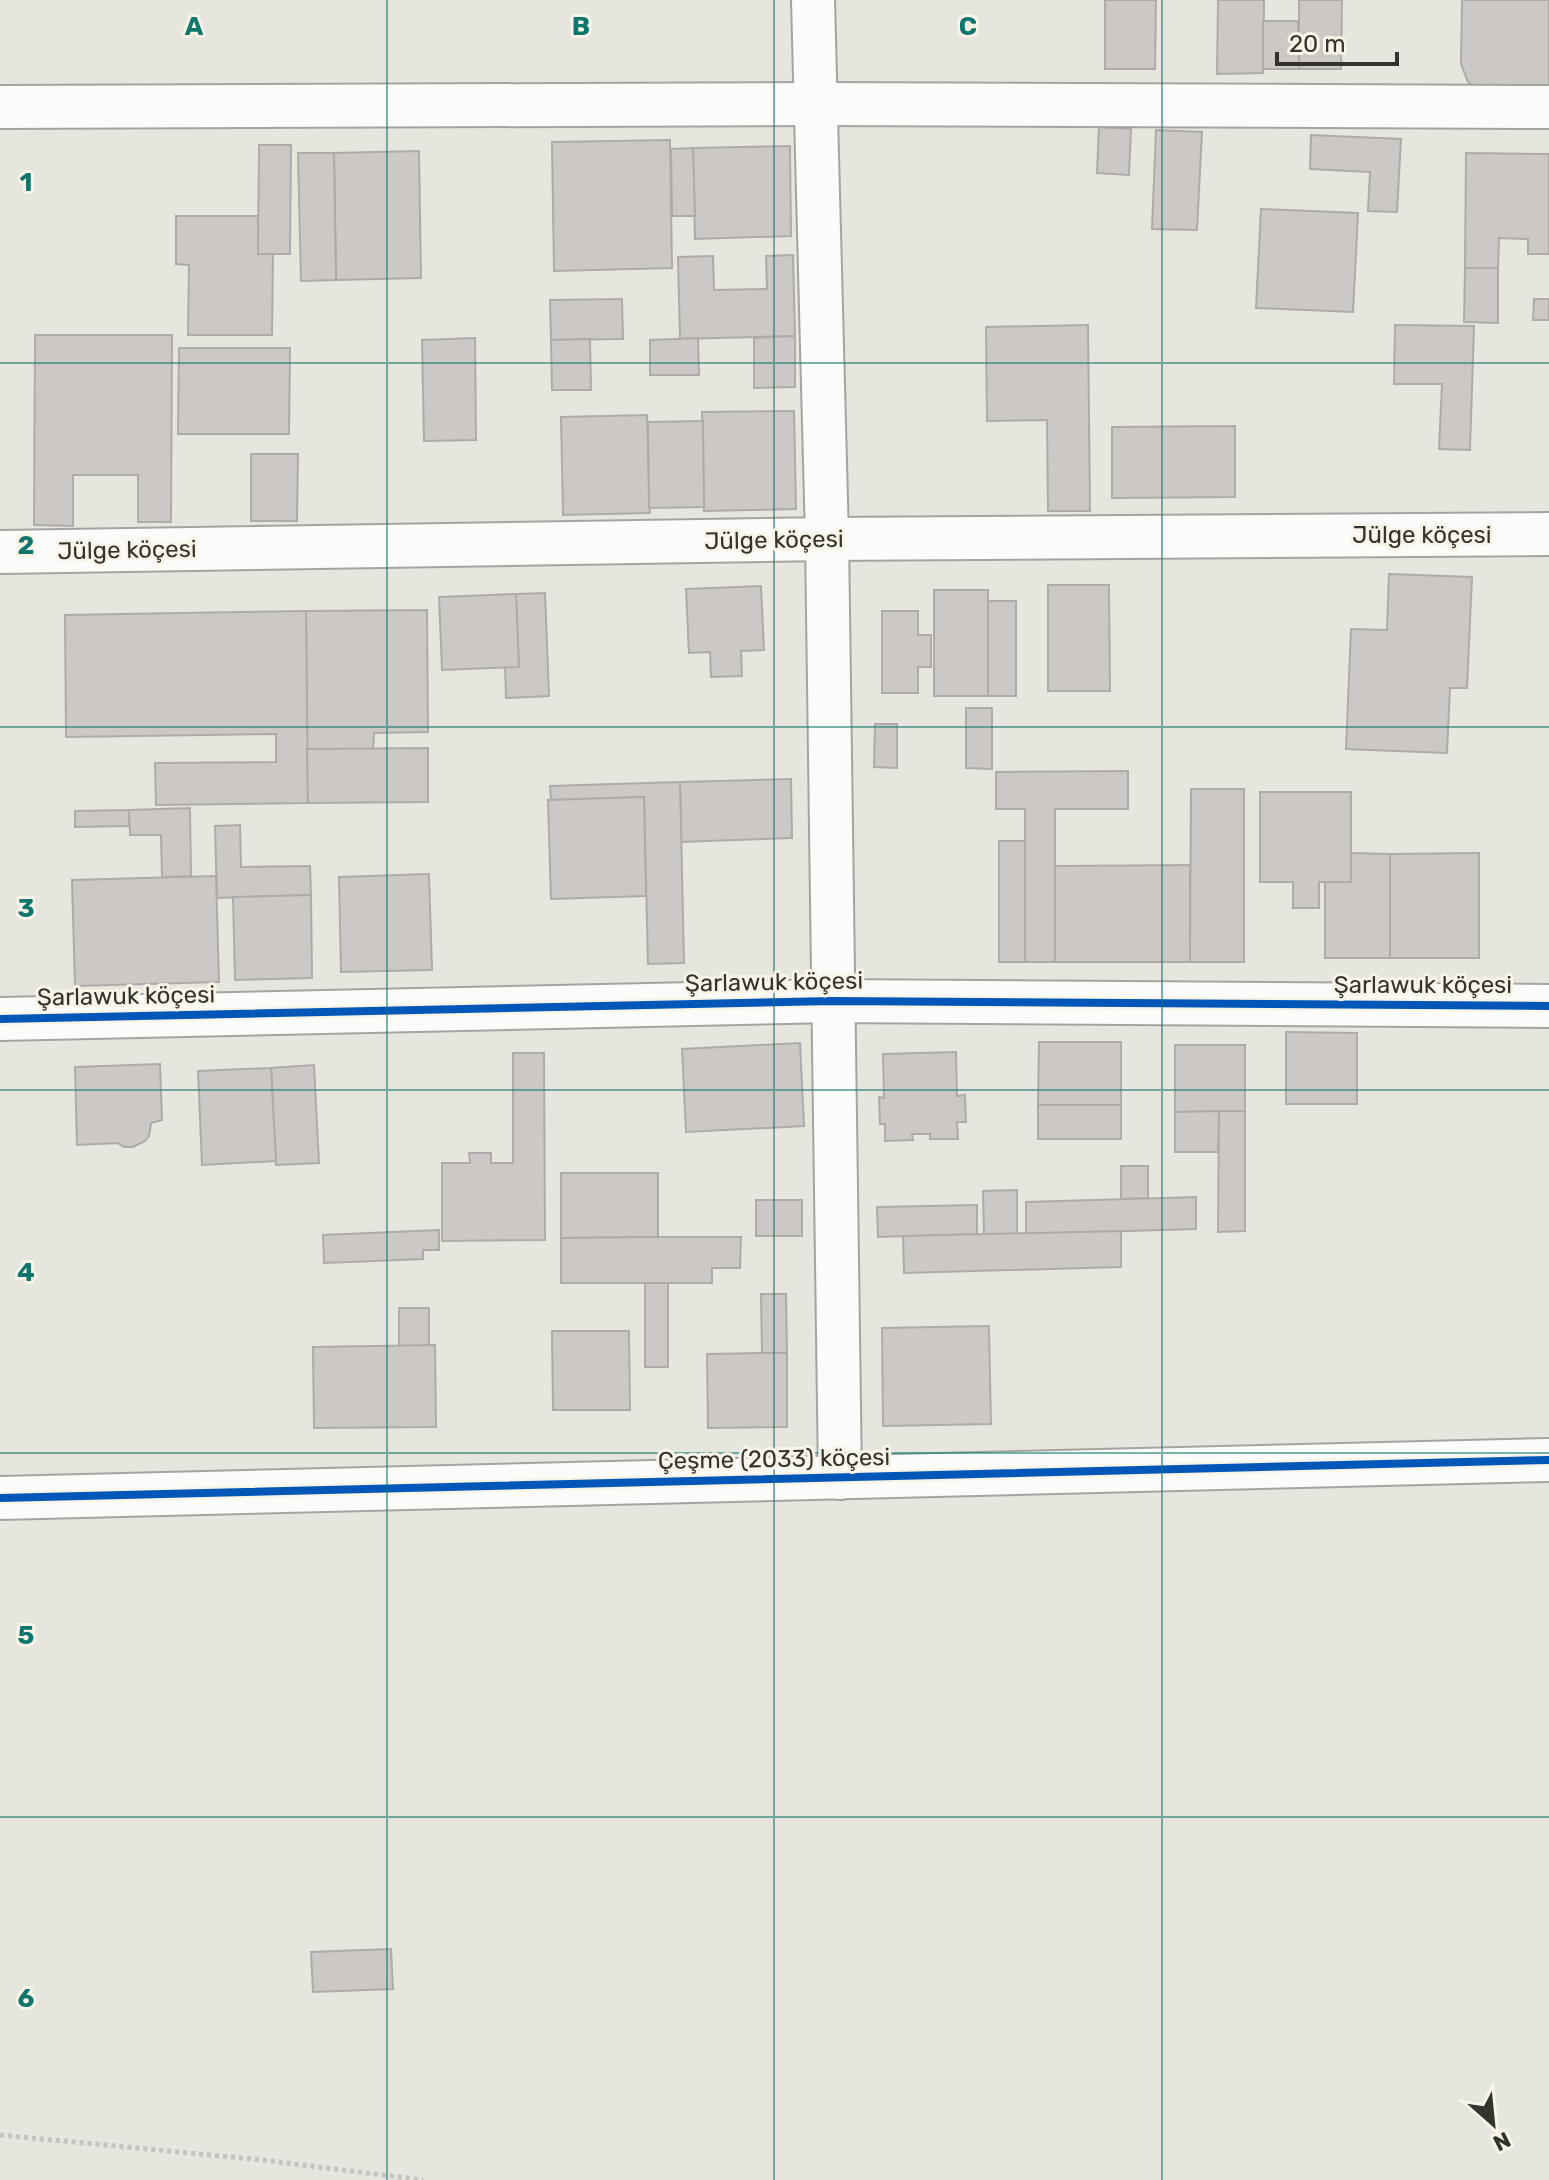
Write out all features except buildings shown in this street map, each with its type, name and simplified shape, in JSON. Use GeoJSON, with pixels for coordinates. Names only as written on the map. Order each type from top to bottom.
{"type":"FeatureCollection","features":[{"type":"Feature","properties":{"kind":"street"},"geometry":{"type":"LineString","coordinates":[[813,0],[827,539],[840,1478]]}},
{"type":"Feature","properties":{"kind":"street"},"geometry":{"type":"LineString","coordinates":[[0,107],[815,104],[1549,107]]}},
{"type":"Feature","properties":{"kind":"street","name":"Jülge köçesi"},"geometry":{"type":"LineString","coordinates":[[0,552],[827,539],[1549,534]]}},
{"type":"Feature","properties":{"kind":"street","name":"Şarlawuk köçesi"},"geometry":{"type":"LineString","coordinates":[[0,1019],[832,1001],[1549,1006]]}},
{"type":"Feature","properties":{"kind":"street","name":"Çeşme (2033) köçesi"},"geometry":{"type":"LineString","coordinates":[[0,1498],[1549,1460]]}},
{"type":"Feature","properties":{"kind":"path"},"geometry":{"type":"LineString","coordinates":[[0,2135],[263,2160],[423,2180]]}},
{"type":"Feature","properties":{"kind":"cycle path"},"geometry":{"type":"LineString","coordinates":[[0,1019],[832,1001],[1549,1006]]}},
{"type":"Feature","properties":{"kind":"cycle path"},"geometry":{"type":"LineString","coordinates":[[0,1498],[1549,1460]]}}]}
